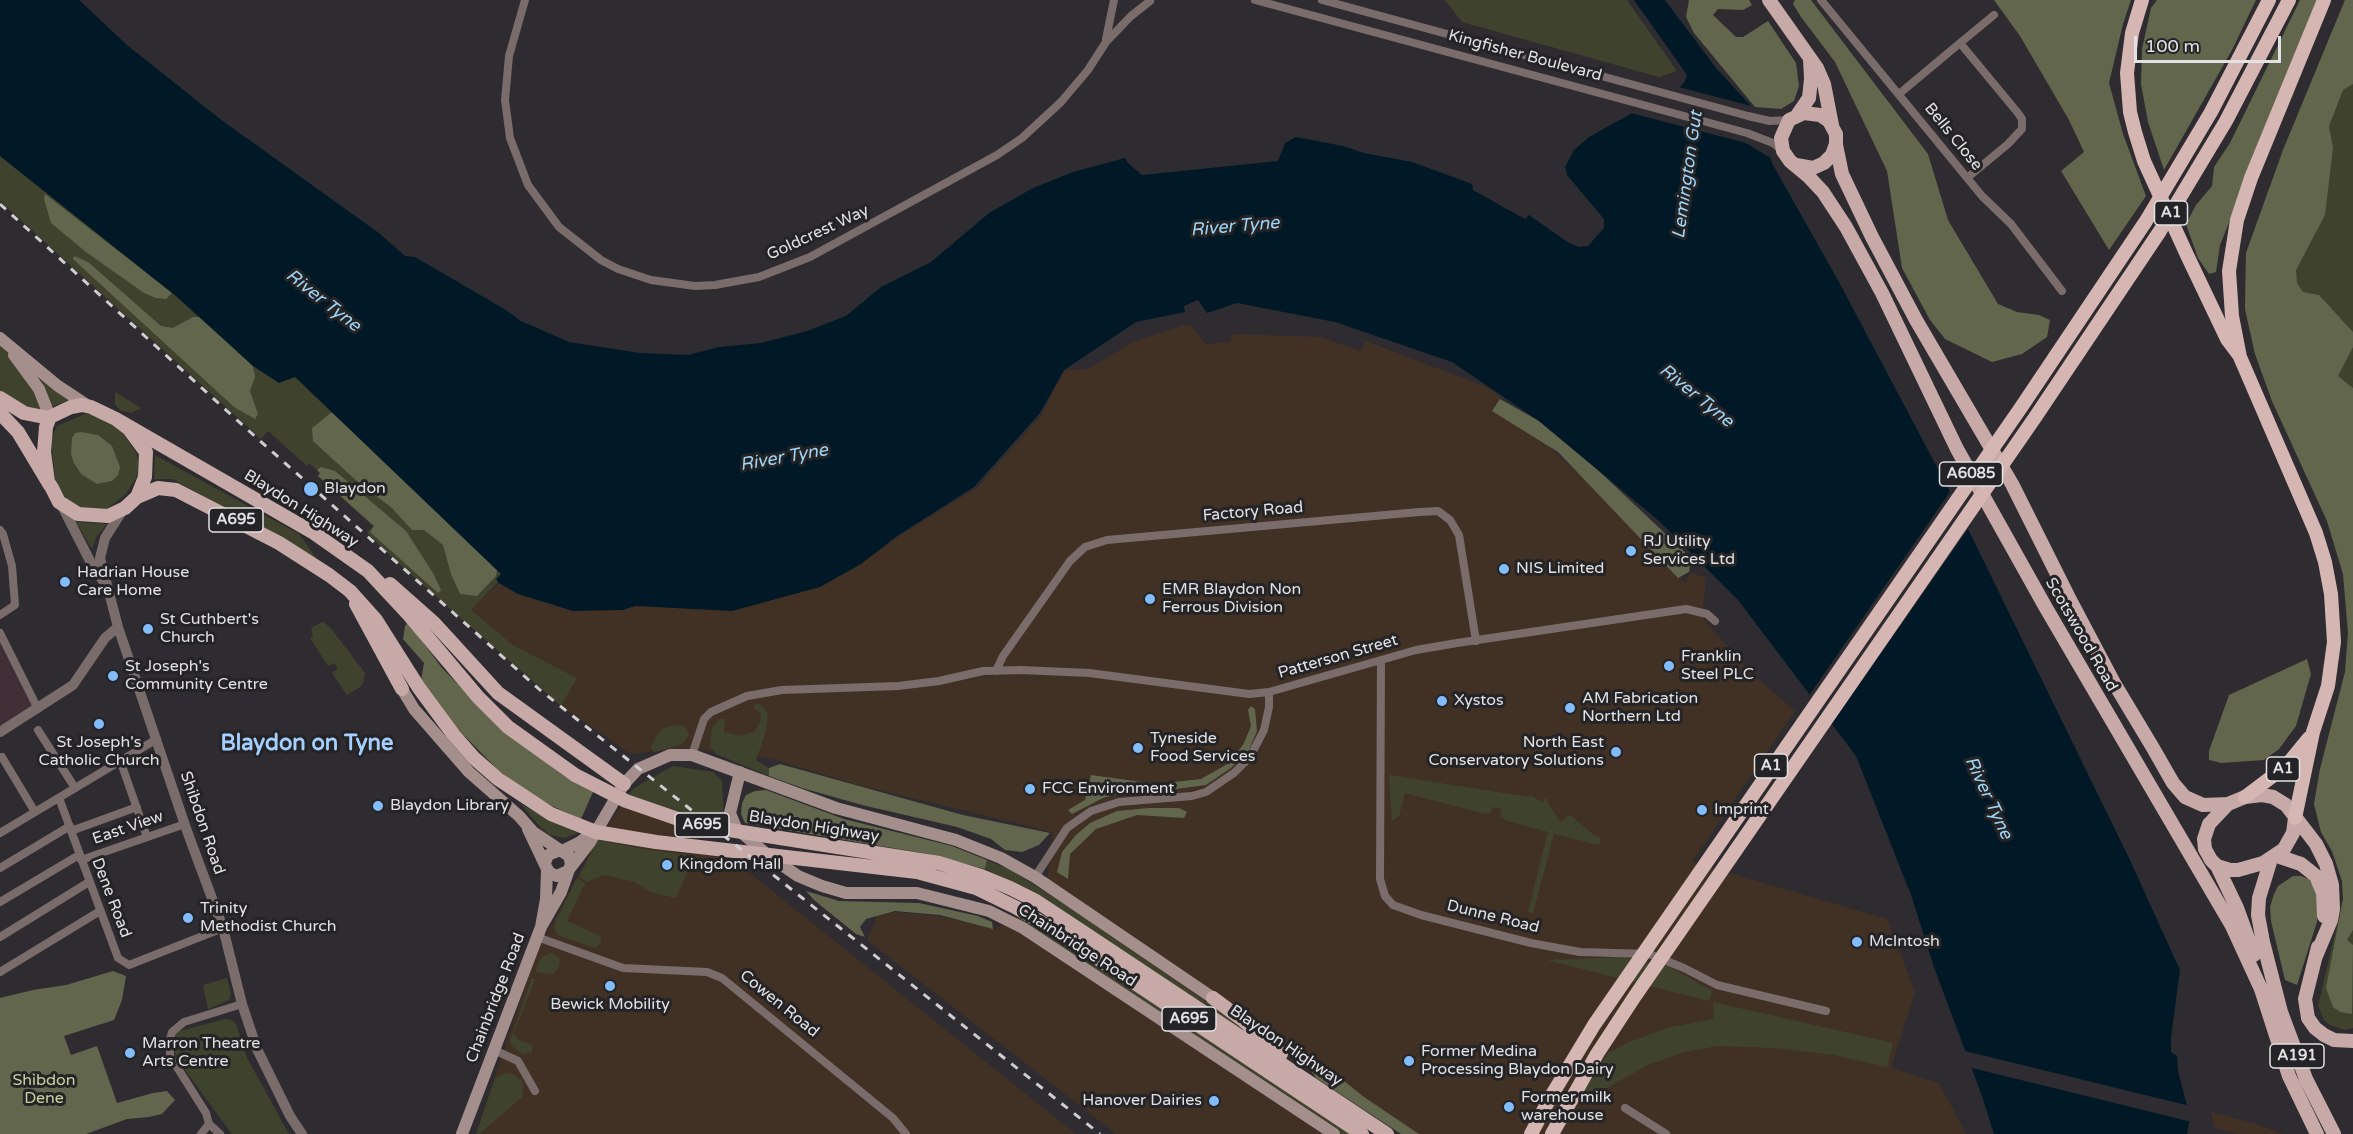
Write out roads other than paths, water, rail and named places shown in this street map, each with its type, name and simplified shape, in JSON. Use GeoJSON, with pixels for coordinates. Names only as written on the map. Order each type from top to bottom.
{"type":"FeatureCollection","features":[{"type":"Feature","properties":{"kind":"highway","name":"A1"},"geometry":{"type":"LineString","coordinates":[[2142,0],[2132,33],[2127,73],[2130,112],[2144,161],[2227,339],[2241,357]]}},
{"type":"Feature","properties":{"kind":"highway","name":"A1"},"geometry":{"type":"LineString","coordinates":[[1531,1134],[1594,1025],[2022,406],[2146,220],[2180,167],[2270,0]]}},
{"type":"Feature","properties":{"kind":"highway","name":"A1"},"geometry":{"type":"LineString","coordinates":[[1552,1134],[1597,1054],[1635,996],[2037,416],[2194,177],[2289,0]]}},
{"type":"Feature","properties":{"kind":"highway","name":"A1"},"geometry":{"type":"LineString","coordinates":[[2295,818],[2313,732],[2323,705],[2331,663],[2334,642],[2331,594],[2325,562],[2312,523],[2241,357],[2232,316],[2230,283],[2232,244],[2237,220],[2251,178],[2324,0]]}},
{"type":"Feature","properties":{"kind":"highway","name":"A1"},"geometry":{"type":"LineString","coordinates":[[2245,798],[2286,766],[2313,732]]}},
{"type":"Feature","properties":{"kind":"main road"},"geometry":{"type":"LineString","coordinates":[[1771,1],[1810,57],[1824,84],[1836,134],[1836,144],[1832,155],[1819,166],[1808,168],[1796,165],[1778,147],[1788,118],[1809,98],[1810,57]]}},
{"type":"Feature","properties":{"kind":"main road"},"geometry":{"type":"LineString","coordinates":[[1788,118],[1809,112],[1820,115],[1832,125]]}},
{"type":"Feature","properties":{"kind":"main road","name":"Scotswood Road"},"geometry":{"type":"LineString","coordinates":[[1836,144],[1842,174],[1872,237],[1916,320],[2012,484],[2114,683],[2173,783],[2185,797],[2203,805],[2228,804]]}},
{"type":"Feature","properties":{"kind":"main road","name":"Scotswood Road"},"geometry":{"type":"LineString","coordinates":[[1796,165],[1823,192],[1846,227],[1882,293],[1957,449],[2051,617],[2236,933],[2261,989],[2289,1076],[2317,1134]]}},
{"type":"Feature","properties":{"kind":"main road"},"geometry":{"type":"LineString","coordinates":[[0,413],[14,426],[59,502],[71,512],[89,516],[108,516],[125,508],[137,497],[145,477],[146,452],[129,429],[116,419],[91,407],[58,386],[2,340]]}},
{"type":"Feature","properties":{"kind":"main road"},"geometry":{"type":"LineString","coordinates":[[2,340],[39,389],[50,417],[44,441],[48,482]]}},
{"type":"Feature","properties":{"kind":"main road"},"geometry":{"type":"LineString","coordinates":[[0,398],[12,408],[24,413],[50,417],[78,405],[91,407]]}},
{"type":"Feature","properties":{"kind":"main road","name":"Blaydon Highway"},"geometry":{"type":"LineString","coordinates":[[116,419],[314,532],[368,571],[508,727],[575,775],[652,812],[723,829],[939,863],[1010,888],[1036,901],[1388,1134]]}},
{"type":"Feature","properties":{"kind":"main road","name":"Blaydon Highway"},"geometry":{"type":"LineString","coordinates":[[137,497],[158,488],[167,488],[184,494],[287,548],[350,591],[376,620],[419,688],[453,734],[498,779],[523,798],[551,814],[596,832],[656,842],[917,872],[976,888],[1055,930],[1362,1134]]}},
{"type":"Feature","properties":{"kind":"main road"},"geometry":{"type":"LineString","coordinates":[[368,571],[394,586],[434,623],[498,693],[624,784]]}},
{"type":"Feature","properties":{"kind":"main road"},"geometry":{"type":"LineString","coordinates":[[350,591],[414,709],[451,754],[541,839],[561,850],[571,860],[561,892],[539,932]]}},
{"type":"Feature","properties":{"kind":"main road"},"geometry":{"type":"LineString","coordinates":[[526,825],[546,869],[557,876],[569,870],[590,842],[624,784],[638,769],[670,755],[692,755],[836,808],[956,840],[1001,858],[1035,877],[1213,998],[1244,1021],[1316,1086]]}},
{"type":"Feature","properties":{"kind":"main road","name":"Chainbridge Road"},"geometry":{"type":"LineString","coordinates":[[740,772],[730,813],[736,828],[769,856],[798,876],[846,893],[917,893],[989,911],[1023,928],[1334,1134]]}},
{"type":"Feature","properties":{"kind":"main road"},"geometry":{"type":"LineString","coordinates":[[2184,843],[2214,863],[2230,870],[2238,870],[2274,858],[2284,849],[2291,838],[2295,818],[2286,805],[2273,797],[2262,795],[2228,804],[2212,820],[2205,834],[2205,849],[2214,863]]}},
{"type":"Feature","properties":{"kind":"main road","name":"A191"},"geometry":{"type":"LineString","coordinates":[[2295,818],[2316,844],[2326,864],[2332,885],[2331,920],[2316,956]]}},
{"type":"Feature","properties":{"kind":"main road"},"geometry":{"type":"LineString","coordinates":[[546,869],[548,855],[585,839],[598,825]]}},
{"type":"Feature","properties":{"kind":"main road","name":"A191"},"geometry":{"type":"LineString","coordinates":[[2334,1134],[2306,1079],[2282,1012],[2263,942],[2259,898],[2274,858],[2306,867],[2320,883],[2324,893],[2324,917],[2306,999],[2308,1018],[2324,1035],[2334,1040],[2353,1041]]}},
{"type":"Feature","properties":{"kind":"main road","name":"A191"},"geometry":{"type":"LineString","coordinates":[[2214,863],[2247,933],[2258,968],[2261,989]]}},
{"type":"Feature","properties":{"kind":"main road","name":"Chainbridge Road"},"geometry":{"type":"LineString","coordinates":[[462,1134],[539,932],[546,899],[546,869]]}},
{"type":"Feature","properties":{"kind":"street","name":"Goldcrest Way"},"geometry":{"type":"LineString","coordinates":[[525,0],[512,42],[505,100],[512,146],[528,185],[559,227],[601,260],[618,269],[651,280],[687,285],[739,282],[782,269],[850,237],[970,171],[1022,138],[1041,121],[1084,74],[1106,42]]}},
{"type":"Feature","properties":{"kind":"street"},"geometry":{"type":"LineString","coordinates":[[1106,42],[1114,0]]}},
{"type":"Feature","properties":{"kind":"street"},"geometry":{"type":"LineString","coordinates":[[1138,0],[1151,0]]}},
{"type":"Feature","properties":{"kind":"street"},"geometry":{"type":"LineString","coordinates":[[1106,42],[1131,16],[1151,0]]}},
{"type":"Feature","properties":{"kind":"street","name":"Kingfisher Boulevard"},"geometry":{"type":"LineString","coordinates":[[1256,0],[1747,133],[1778,147]]}},
{"type":"Feature","properties":{"kind":"street","name":"Kingfisher Boulevard"},"geometry":{"type":"LineString","coordinates":[[1322,0],[1748,116],[1788,118]]}},
{"type":"Feature","properties":{"kind":"street","name":"Bells Close"},"geometry":{"type":"LineString","coordinates":[[1821,0],[1982,196],[2011,224],[2062,291]]}},
{"type":"Feature","properties":{"kind":"street"},"geometry":{"type":"LineString","coordinates":[[1899,94],[1994,15]]}},
{"type":"Feature","properties":{"kind":"street"},"geometry":{"type":"LineString","coordinates":[[1960,43],[2018,113],[2023,125],[2014,139],[1967,178]]}},
{"type":"Feature","properties":{"kind":"street"},"geometry":{"type":"LineString","coordinates":[[59,502],[106,586]]}},
{"type":"Feature","properties":{"kind":"street"},"geometry":{"type":"LineString","coordinates":[[106,586],[100,558],[101,550],[105,538],[125,508]]}},
{"type":"Feature","properties":{"kind":"street","name":"Factory Road"},"geometry":{"type":"LineString","coordinates":[[996,671],[1003,656],[1070,561],[1085,547],[1107,540],[1419,512],[1438,511],[1450,520],[1459,535],[1476,641]]}},
{"type":"Feature","properties":{"kind":"street"},"geometry":{"type":"LineString","coordinates":[[0,530],[12,567],[15,605],[0,615]]}},
{"type":"Feature","properties":{"kind":"street","name":"Shibdon Road"},"geometry":{"type":"LineString","coordinates":[[106,586],[114,604],[117,627],[223,928],[257,1049],[290,1116],[302,1134]]}},
{"type":"Feature","properties":{"kind":"street","name":"Patterson Street"},"geometry":{"type":"LineString","coordinates":[[692,755],[704,718],[711,712],[747,696],[782,690],[898,686],[939,681],[983,671],[996,671],[1089,673],[1235,693],[1269,692],[1416,650],[1686,609],[1707,614],[1715,621]]}},
{"type":"Feature","properties":{"kind":"street"},"geometry":{"type":"LineString","coordinates":[[0,732],[73,685],[105,638],[117,627]]}},
{"type":"Feature","properties":{"kind":"street"},"geometry":{"type":"LineString","coordinates":[[0,633],[38,709]]}},
{"type":"Feature","properties":{"kind":"street","name":"Dunne Road"},"geometry":{"type":"LineString","coordinates":[[1381,660],[1380,879],[1384,896],[1392,905],[1421,915],[1551,947],[1580,952],[1628,952],[1656,956],[1718,985],[1826,1011]]}},
{"type":"Feature","properties":{"kind":"street"},"geometry":{"type":"LineString","coordinates":[[1035,877],[1067,828],[1091,811],[1119,802],[1192,796],[1206,792],[1234,773],[1250,757],[1264,730],[1269,707],[1269,692]]}},
{"type":"Feature","properties":{"kind":"street"},"geometry":{"type":"LineString","coordinates":[[38,730],[75,788]]}},
{"type":"Feature","properties":{"kind":"street"},"geometry":{"type":"LineString","coordinates":[[0,833],[157,739]]}},
{"type":"Feature","properties":{"kind":"street"},"geometry":{"type":"LineString","coordinates":[[2,757],[35,812]]}},
{"type":"Feature","properties":{"kind":"street"},"geometry":{"type":"LineString","coordinates":[[120,760],[147,837]]}},
{"type":"Feature","properties":{"kind":"street","name":"Dene Road"},"geometry":{"type":"LineString","coordinates":[[59,798],[88,882],[118,958],[123,962],[129,965],[223,928]]}},
{"type":"Feature","properties":{"kind":"street"},"geometry":{"type":"LineString","coordinates":[[0,868],[70,828],[137,807]]}},
{"type":"Feature","properties":{"kind":"street","name":"East View"},"geometry":{"type":"LineString","coordinates":[[0,902],[80,857],[185,824]]}},
{"type":"Feature","properties":{"kind":"street"},"geometry":{"type":"LineString","coordinates":[[0,937],[88,882]]}},
{"type":"Feature","properties":{"kind":"street"},"geometry":{"type":"LineString","coordinates":[[0,972],[100,911]]}},
{"type":"Feature","properties":{"kind":"street","name":"Cowen Road"},"geometry":{"type":"LineString","coordinates":[[539,932],[623,968],[707,972],[722,978],[893,1118],[906,1134]]}},
{"type":"Feature","properties":{"kind":"street"},"geometry":{"type":"LineString","coordinates":[[220,1134],[209,1124],[207,1113],[170,1056],[170,1039],[172,1032],[183,1022],[243,1004]]}},
{"type":"Feature","properties":{"kind":"street"},"geometry":{"type":"LineString","coordinates":[[494,1050],[518,1061],[535,1090]]}},
{"type":"Feature","properties":{"kind":"street"},"geometry":{"type":"LineString","coordinates":[[1625,1108],[1666,1134]]}},
{"type":"Feature","properties":{"kind":"street"},"geometry":{"type":"LineString","coordinates":[[201,1134],[209,1124]]}},
{"type":"Feature","properties":{"kind":"water"},"geometry":{"type":"Polygon","coordinates":[[[0,0],[79,0],[127,45],[220,119],[379,233],[405,256],[415,257],[521,321],[569,342],[640,353],[688,355],[719,347],[761,343],[807,331],[846,316],[881,287],[931,262],[989,213],[1033,188],[1073,172],[1125,158],[1142,175],[1278,161],[1285,143],[1296,137],[1412,162],[1472,184],[1473,190],[1525,219],[1529,215],[1569,243],[1579,247],[1588,246],[1604,228],[1604,219],[1567,175],[1565,167],[1574,150],[1589,137],[1681,86],[1685,81],[1687,75],[1634,0],[1665,0],[1716,68],[1751,106],[1773,165],[1839,282],[1947,486],[2129,858],[2180,970],[2171,1052],[2177,1056],[2178,1071],[2190,1117],[2187,1134],[1994,1134],[1935,970],[1911,895],[1856,756],[1738,600],[1659,521],[1539,421],[1452,362],[1335,322],[1237,303],[1207,313],[1198,300],[1184,306],[1185,312],[1136,322],[1064,370],[1040,413],[974,487],[897,536],[861,564],[820,587],[732,611],[635,606],[623,610],[573,611],[518,594],[499,583],[496,579],[501,574],[295,377],[279,383],[253,366],[176,296],[0,156],[0,0]]]}},
{"type":"Feature","properties":{"kind":"railway"},"geometry":{"type":"LineString","coordinates":[[0,204],[249,431],[540,690],[1100,1134]]}},
{"type":"Feature","properties":{"kind":"place","name":"Blaydon"},"geometry":{"type":"Point","coordinates":[311,489]}},
{"type":"Feature","properties":{"kind":"place","name":"RJ Utility Services Ltd"},"geometry":{"type":"Point","coordinates":[1631,551]}},
{"type":"Feature","properties":{"kind":"place","name":"NIS Limited"},"geometry":{"type":"Point","coordinates":[1504,569]}},
{"type":"Feature","properties":{"kind":"place","name":"Hadrian House Care Home"},"geometry":{"type":"Point","coordinates":[65,582]}},
{"type":"Feature","properties":{"kind":"place","name":"EMR Blaydon Non Ferrous Division"},"geometry":{"type":"Point","coordinates":[1150,599]}},
{"type":"Feature","properties":{"kind":"place","name":"St Cuthbert's Church"},"geometry":{"type":"Point","coordinates":[148,629]}},
{"type":"Feature","properties":{"kind":"place","name":"Franklin Steel PLC"},"geometry":{"type":"Point","coordinates":[1669,666]}},
{"type":"Feature","properties":{"kind":"place","name":"St Joseph's Community Centre"},"geometry":{"type":"Point","coordinates":[113,676]}},
{"type":"Feature","properties":{"kind":"place","name":"Xystos"},"geometry":{"type":"Point","coordinates":[1442,701]}},
{"type":"Feature","properties":{"kind":"place","name":"AM Fabrication Northern Ltd"},"geometry":{"type":"Point","coordinates":[1570,708]}},
{"type":"Feature","properties":{"kind":"place","name":"St Joseph's Catholic Church"},"geometry":{"type":"Point","coordinates":[99,724]}},
{"type":"Feature","properties":{"kind":"place","name":"Tyneside Food Services"},"geometry":{"type":"Point","coordinates":[1138,748]}},
{"type":"Feature","properties":{"kind":"place","name":"North East Conservatory Solutions"},"geometry":{"type":"Point","coordinates":[1616,752]}},
{"type":"Feature","properties":{"kind":"place","name":"FCC Environment"},"geometry":{"type":"Point","coordinates":[1030,789]}},
{"type":"Feature","properties":{"kind":"place","name":"Blaydon Library"},"geometry":{"type":"Point","coordinates":[378,806]}},
{"type":"Feature","properties":{"kind":"place","name":"Imprint"},"geometry":{"type":"Point","coordinates":[1702,810]}},
{"type":"Feature","properties":{"kind":"place","name":"Kingdom Hall"},"geometry":{"type":"Point","coordinates":[667,865]}},
{"type":"Feature","properties":{"kind":"place","name":"Trinity Methodist Church"},"geometry":{"type":"Point","coordinates":[188,918]}},
{"type":"Feature","properties":{"kind":"place","name":"McIntosh"},"geometry":{"type":"Point","coordinates":[1857,942]}},
{"type":"Feature","properties":{"kind":"place","name":"Bewick Mobility"},"geometry":{"type":"Point","coordinates":[610,986]}},
{"type":"Feature","properties":{"kind":"place","name":"Marron Theatre Arts Centre"},"geometry":{"type":"Point","coordinates":[130,1053]}},
{"type":"Feature","properties":{"kind":"place","name":"Former Medina Processing Blaydon Dairy"},"geometry":{"type":"Point","coordinates":[1409,1061]}},
{"type":"Feature","properties":{"kind":"place","name":"Hanover Dairies"},"geometry":{"type":"Point","coordinates":[1214,1101]}},
{"type":"Feature","properties":{"kind":"place","name":"Former milk warehouse"},"geometry":{"type":"Point","coordinates":[1509,1107]}},
{"type":"Feature","properties":{"kind":"district","name":"Blaydon on Tyne"},"geometry":{"type":"Point","coordinates":[307,744]}},
{"type":"Feature","properties":{"kind":"water label","name":"Lemington Gut"},"geometry":{"type":"Point","coordinates":[1688,175]}},
{"type":"Feature","properties":{"kind":"water label","name":"River Tyne"},"geometry":{"type":"Point","coordinates":[1235,227]}},
{"type":"Feature","properties":{"kind":"water label","name":"River Tyne"},"geometry":{"type":"Point","coordinates":[323,301]}},
{"type":"Feature","properties":{"kind":"water label","name":"River Tyne"},"geometry":{"type":"Point","coordinates":[1696,396]}},
{"type":"Feature","properties":{"kind":"water label","name":"River Tyne"},"geometry":{"type":"Point","coordinates":[784,458]}},
{"type":"Feature","properties":{"kind":"water label","name":"River Tyne"},"geometry":{"type":"Point","coordinates":[1988,798]}},
{"type":"Feature","properties":{"kind":"park label","name":"Shibdon Dene"},"geometry":{"type":"Point","coordinates":[44,1090]}}]}
